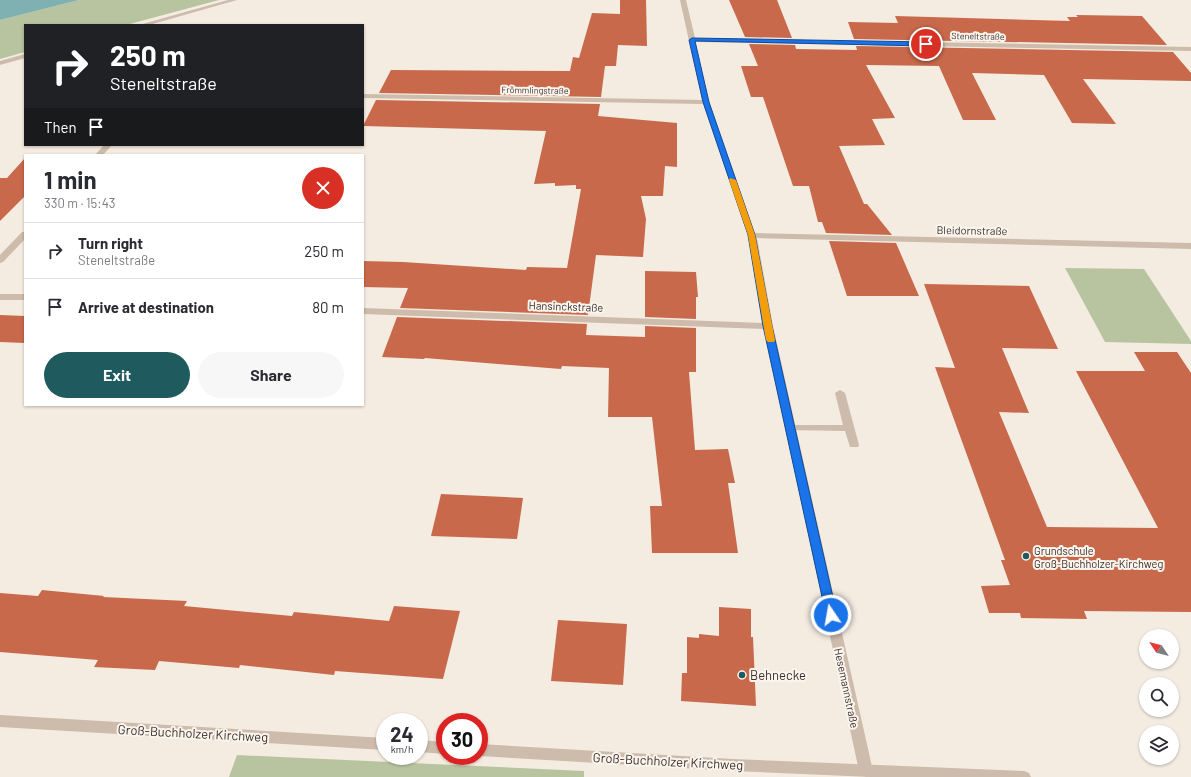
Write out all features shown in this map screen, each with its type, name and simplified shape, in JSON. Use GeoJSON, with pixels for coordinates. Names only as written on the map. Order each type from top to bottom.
{"type":"FeatureCollection","features":[{"type":"Feature","properties":{"kind":"street"},"geometry":{"type":"LineString","coordinates":[[146,24],[234,0]]}},
{"type":"Feature","properties":{"kind":"street","name":"Hesemannstraße"},"geometry":{"type":"LineString","coordinates":[[683,0],[706,102],[752,235],[768,326],[866,771]]}},
{"type":"Feature","properties":{"kind":"street","name":"Steneltstraße"},"geometry":{"type":"LineString","coordinates":[[692,40],[1191,49]]}},
{"type":"Feature","properties":{"kind":"street"},"geometry":{"type":"LineString","coordinates":[[0,63],[24,56]]}},
{"type":"Feature","properties":{"kind":"street","name":"Frömmlingstraße"},"geometry":{"type":"LineString","coordinates":[[364,96],[706,102]]}},
{"type":"Feature","properties":{"kind":"street"},"geometry":{"type":"LineString","coordinates":[[100,154],[107,146]]}},
{"type":"Feature","properties":{"kind":"street"},"geometry":{"type":"LineString","coordinates":[[0,260],[24,235]]}},
{"type":"Feature","properties":{"kind":"street","name":"Bleidornstraße"},"geometry":{"type":"LineString","coordinates":[[752,235],[1191,246]]}},
{"type":"Feature","properties":{"kind":"street"},"geometry":{"type":"LineString","coordinates":[[0,296],[24,298]]}},
{"type":"Feature","properties":{"kind":"street","name":"Hansinckstraße"},"geometry":{"type":"LineString","coordinates":[[364,311],[768,326]]}},
{"type":"Feature","properties":{"kind":"street"},"geometry":{"type":"LineString","coordinates":[[840,393],[854,445]]}},
{"type":"Feature","properties":{"kind":"street"},"geometry":{"type":"LineString","coordinates":[[790,428],[849,428]]}},
{"type":"Feature","properties":{"kind":"street","name":"Groß-Buchholzer Kirchweg"},"geometry":{"type":"LineString","coordinates":[[0,721],[376,743]]}},
{"type":"Feature","properties":{"kind":"street","name":"Groß-Buchholzer Kirchweg"},"geometry":{"type":"LineString","coordinates":[[488,751],[717,764],[1024,777]]}},
{"type":"Feature","properties":{"kind":"green space"},"geometry":{"type":"Polygon","coordinates":[[[79,0],[219,0],[130,24],[24,24],[24,52],[0,59],[0,20],[79,0]]]}},
{"type":"Feature","properties":{"kind":"green space"},"geometry":{"type":"Polygon","coordinates":[[[1065,268],[1144,269],[1191,341],[1191,344],[1105,342],[1065,268]]]}},
{"type":"Feature","properties":{"kind":"green space"},"geometry":{"type":"Polygon","coordinates":[[[237,755],[376,761],[376,765],[428,764],[584,771],[584,777],[229,777],[237,755]]]}},
{"type":"Feature","properties":{"kind":"water"},"geometry":{"type":"Polygon","coordinates":[[[0,0],[79,0],[0,20],[0,0]]]}},
{"type":"Feature","properties":{"kind":"building"},"geometry":{"type":"Polygon","coordinates":[[[620,0],[646,0],[647,46],[618,45],[616,66],[605,66],[601,97],[379,93],[391,70],[570,71],[573,57],[579,58],[592,13],[620,14],[620,0]]]}},
{"type":"Feature","properties":{"kind":"building"},"geometry":{"type":"Polygon","coordinates":[[[729,0],[777,0],[792,38],[745,37],[729,0]]]}},
{"type":"Feature","properties":{"kind":"building"},"geometry":{"type":"Polygon","coordinates":[[[1076,15],[1142,16],[1167,45],[854,39],[848,22],[898,23],[895,16],[1070,21],[1067,17],[1078,17],[1076,15]]]}},
{"type":"Feature","properties":{"kind":"building"},"geometry":{"type":"Polygon","coordinates":[[[749,44],[795,45],[796,49],[857,50],[856,46],[1173,52],[1191,73],[1191,81],[1083,79],[1116,124],[1072,123],[1044,75],[972,73],[996,120],[963,120],[939,66],[866,65],[895,118],[872,119],[885,145],[839,146],[864,204],[867,204],[892,235],[826,233],[822,222],[818,222],[809,186],[793,186],[763,97],[751,97],[741,66],[758,66],[749,44]]]}},
{"type":"Feature","properties":{"kind":"building"},"geometry":{"type":"Polygon","coordinates":[[[376,100],[600,104],[598,116],[677,123],[677,167],[665,166],[663,196],[641,196],[646,219],[643,257],[596,255],[588,315],[400,308],[408,288],[364,287],[364,261],[526,270],[527,267],[567,268],[581,189],[576,189],[576,185],[555,186],[555,183],[534,184],[546,131],[364,126],[376,100]]]}},
{"type":"Feature","properties":{"kind":"building"},"geometry":{"type":"Polygon","coordinates":[[[24,159],[24,197],[0,221],[0,178],[7,178],[24,159]]]}},
{"type":"Feature","properties":{"kind":"building"},"geometry":{"type":"Polygon","coordinates":[[[829,241],[896,243],[919,296],[847,296],[829,241]]]}},
{"type":"Feature","properties":{"kind":"building"},"geometry":{"type":"Polygon","coordinates":[[[645,271],[696,272],[698,297],[696,297],[696,319],[645,317],[645,271]]]}},
{"type":"Feature","properties":{"kind":"building"},"geometry":{"type":"Polygon","coordinates":[[[924,284],[1029,286],[1058,349],[1002,348],[1029,413],[999,412],[1047,527],[1158,528],[1076,371],[1145,371],[1134,352],[1177,352],[1191,373],[1191,612],[1084,611],[1087,619],[1021,618],[1020,613],[989,613],[981,586],[1010,585],[1001,560],[1005,560],[935,367],[955,368],[924,284]]]}},
{"type":"Feature","properties":{"kind":"building"},"geometry":{"type":"Polygon","coordinates":[[[0,315],[24,316],[24,343],[0,342],[0,315]]]}},
{"type":"Feature","properties":{"kind":"building"},"geometry":{"type":"Polygon","coordinates":[[[397,317],[587,324],[586,335],[645,337],[645,326],[696,328],[696,372],[689,372],[695,450],[728,449],[735,483],[728,483],[738,553],[652,553],[650,506],[662,506],[652,417],[608,417],[609,368],[562,366],[561,369],[425,358],[382,357],[397,317]]]}},
{"type":"Feature","properties":{"kind":"building"},"geometry":{"type":"Polygon","coordinates":[[[441,494],[523,498],[517,539],[431,536],[441,494]]]}},
{"type":"Feature","properties":{"kind":"building"},"geometry":{"type":"Polygon","coordinates":[[[42,590],[104,596],[103,597],[187,601],[184,606],[292,616],[294,612],[389,621],[394,606],[460,611],[443,679],[335,671],[334,675],[240,665],[239,668],[159,661],[155,670],[94,667],[98,660],[0,652],[0,593],[38,596],[42,590]]]}},
{"type":"Feature","properties":{"kind":"building"},"geometry":{"type":"Polygon","coordinates":[[[719,607],[751,609],[751,637],[753,637],[756,706],[681,701],[682,673],[687,673],[687,637],[699,638],[699,634],[719,636],[719,607]]]}},
{"type":"Feature","properties":{"kind":"building"},"geometry":{"type":"Polygon","coordinates":[[[558,620],[627,624],[623,685],[551,681],[558,620]]]}},
{"type":"Feature","properties":{"kind":"slow traffic"},"geometry":{"type":"LineString","coordinates":[[733,180],[752,235],[771,340]]}},
{"type":"Feature","properties":{"kind":"place","name":"Grundschule Groß-Buchholzer-Kirchweg"},"geometry":{"type":"Point","coordinates":[1026,556]}},
{"type":"Feature","properties":{"kind":"place","name":"Behnecke"},"geometry":{"type":"Point","coordinates":[742,675]}},
{"type":"Feature","properties":{"kind":"route"},"geometry":{"type":"LineString","coordinates":[[831,615],[768,326],[752,235],[706,102],[692,40],[926,44]]}}]}
